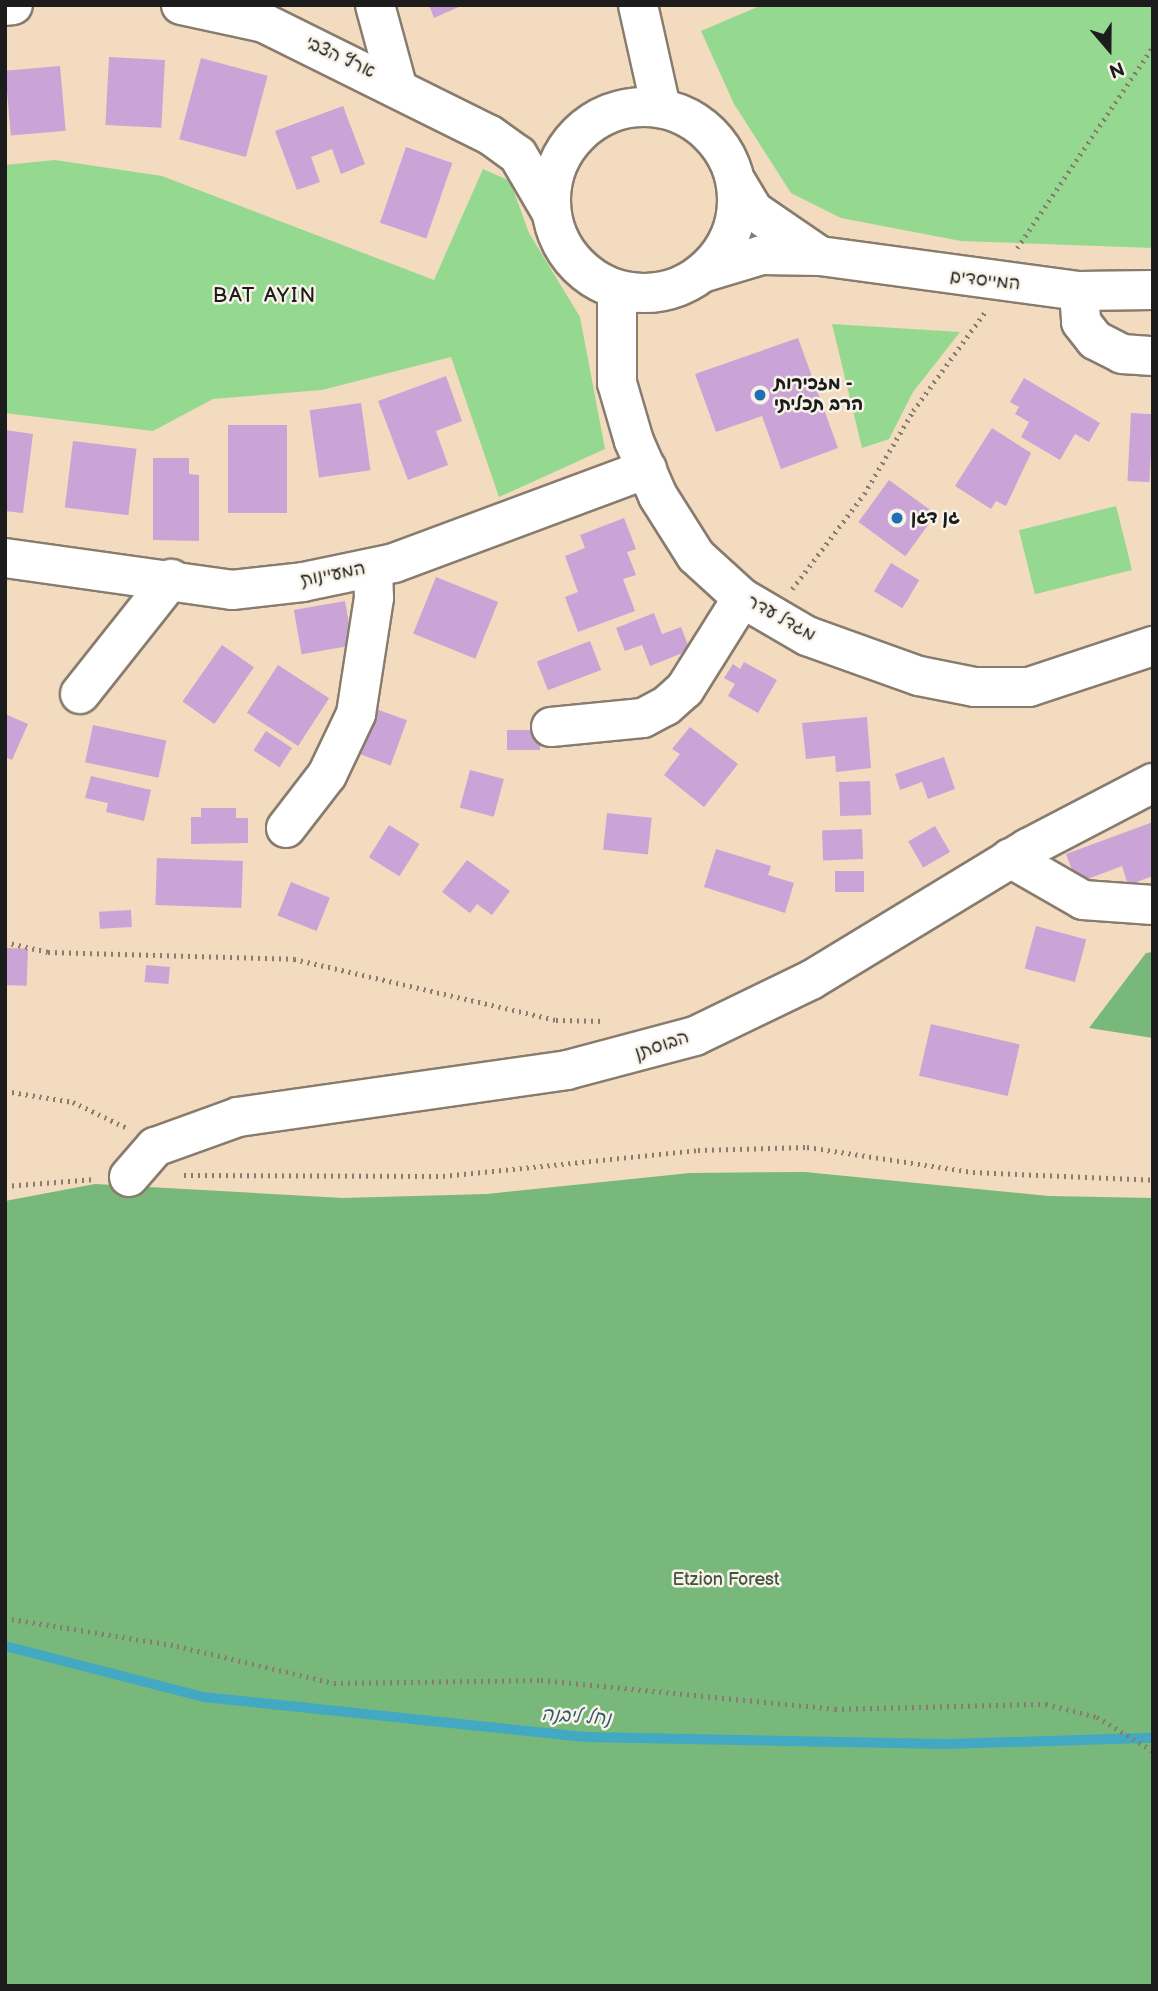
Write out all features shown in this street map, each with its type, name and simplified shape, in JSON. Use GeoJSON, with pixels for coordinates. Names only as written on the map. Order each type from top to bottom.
{"type":"FeatureCollection","features":[{"type":"Feature","properties":{"kind":"street"},"geometry":{"type":"LineString","coordinates":[[5,6],[13,5]]}},
{"type":"Feature","properties":{"kind":"street","name":"ארץ הצבי"},"geometry":{"type":"LineString","coordinates":[[180,5],[264,23],[397,86],[490,135],[518,155],[550,210]]}},
{"type":"Feature","properties":{"kind":"street"},"geometry":{"type":"LineString","coordinates":[[375,5],[397,86]]}},
{"type":"Feature","properties":{"kind":"street"},"geometry":{"type":"LineString","coordinates":[[638,5],[661,108]]}},
{"type":"Feature","properties":{"kind":"street"},"geometry":{"type":"LineString","coordinates":[[490,135],[562,136],[613,111],[661,108],[710,134],[754,211],[820,256]]}},
{"type":"Feature","properties":{"kind":"street"},"geometry":{"type":"LineString","coordinates":[[592,122],[559,160],[550,210],[571,260],[617,290],[648,294],[705,272],[733,232],[737,183]]}},
{"type":"Feature","properties":{"kind":"street","name":"המייסדים"},"geometry":{"type":"LineString","coordinates":[[705,272],[762,255],[820,256],[998,283],[1079,291],[1153,290]]}},
{"type":"Feature","properties":{"kind":"street","name":"מגדל עדר"},"geometry":{"type":"LineString","coordinates":[[617,290],[617,383],[646,469],[696,556],[757,607],[807,636],[919,676],[974,687],[1029,687],[1153,646]]}},
{"type":"Feature","properties":{"kind":"street"},"geometry":{"type":"LineString","coordinates":[[1079,291],[1081,322],[1095,340],[1122,354],[1153,356]]}},
{"type":"Feature","properties":{"kind":"street","name":"המעיינות"},"geometry":{"type":"LineString","coordinates":[[5,558],[172,579],[232,590],[373,568],[646,469]]}},
{"type":"Feature","properties":{"kind":"street"},"geometry":{"type":"LineString","coordinates":[[286,828],[327,775],[356,714],[373,568]]}},
{"type":"Feature","properties":{"kind":"street"},"geometry":{"type":"LineString","coordinates":[[80,694],[172,579]]}},
{"type":"Feature","properties":{"kind":"street"},"geometry":{"type":"LineString","coordinates":[[551,727],[643,719],[666,706],[685,689],[757,607]]}},
{"type":"Feature","properties":{"kind":"street","name":"הבוסתן"},"geometry":{"type":"LineString","coordinates":[[129,1177],[155,1147],[238,1117],[567,1070],[683,1040],[811,979],[1010,858],[1153,783]]}},
{"type":"Feature","properties":{"kind":"street"},"geometry":{"type":"LineString","coordinates":[[1010,858],[1083,900],[1153,905]]}},
{"type":"Feature","properties":{"kind":"path"},"geometry":{"type":"LineString","coordinates":[[757,607],[863,495],[913,411],[1079,165],[1153,46]]}},
{"type":"Feature","properties":{"kind":"path"},"geometry":{"type":"LineString","coordinates":[[5,942],[48,952],[294,958],[556,1020],[621,1022]]}},
{"type":"Feature","properties":{"kind":"path"},"geometry":{"type":"LineString","coordinates":[[5,1091],[73,1102],[155,1147]]}},
{"type":"Feature","properties":{"kind":"path"},"geometry":{"type":"LineString","coordinates":[[5,1186],[129,1177],[443,1176],[698,1150],[807,1147],[972,1172],[1153,1180]]}},
{"type":"Feature","properties":{"kind":"path"},"geometry":{"type":"LineString","coordinates":[[5,1618],[177,1646],[334,1683],[541,1680],[835,1709],[1046,1704],[1097,1717],[1153,1751]]}},
{"type":"Feature","properties":{"kind":"green space"},"geometry":{"type":"Polygon","coordinates":[[[762,5],[1153,5],[1153,248],[961,241],[841,218],[791,193],[734,104],[701,31],[762,5]]]}},
{"type":"Feature","properties":{"kind":"green space"},"geometry":{"type":"Polygon","coordinates":[[[55,160],[162,176],[434,280],[483,169],[510,181],[529,233],[580,317],[605,449],[499,497],[451,357],[322,390],[213,399],[153,431],[5,413],[5,165],[55,160]]]}},
{"type":"Feature","properties":{"kind":"green space"},"geometry":{"type":"Polygon","coordinates":[[[832,324],[960,332],[913,392],[889,439],[862,448],[832,324]]]}},
{"type":"Feature","properties":{"kind":"green space"},"geometry":{"type":"Polygon","coordinates":[[[1116,506],[1132,570],[1035,594],[1019,530],[1116,506]]]}},
{"type":"Feature","properties":{"kind":"green space"},"geometry":{"type":"Polygon","coordinates":[[[1153,952],[1153,1038],[1089,1028],[1146,953],[1153,952]]]}},
{"type":"Feature","properties":{"kind":"green space","name":"Etzion Forest"},"geometry":{"type":"Polygon","coordinates":[[[805,1172],[1049,1196],[1153,1198],[1153,1986],[5,1986],[5,1201],[95,1184],[343,1198],[487,1194],[690,1173],[805,1172]]]}},
{"type":"Feature","properties":{"kind":"building"},"geometry":{"type":"Polygon","coordinates":[[[429,5],[463,5],[434,18],[429,5]]]}},
{"type":"Feature","properties":{"kind":"building"},"geometry":{"type":"Polygon","coordinates":[[[109,57],[165,60],[161,128],[105,125],[109,57]]]}},
{"type":"Feature","properties":{"kind":"building"},"geometry":{"type":"Polygon","coordinates":[[[201,58],[268,76],[246,157],[179,139],[201,58]]]}},
{"type":"Feature","properties":{"kind":"building"},"geometry":{"type":"Polygon","coordinates":[[[60,66],[66,131],[11,136],[5,71],[60,66]]]}},
{"type":"Feature","properties":{"kind":"building"},"geometry":{"type":"Polygon","coordinates":[[[343,106],[365,164],[341,174],[332,149],[311,157],[320,182],[297,190],[275,131],[343,106]]]}},
{"type":"Feature","properties":{"kind":"building"},"geometry":{"type":"Polygon","coordinates":[[[406,147],[452,163],[426,239],[380,223],[406,147]]]}},
{"type":"Feature","properties":{"kind":"building","name":"מזכירות - הרב תכליתי"},"geometry":{"type":"Polygon","coordinates":[[[798,338],[838,448],[781,469],[762,416],[716,432],[695,374],[798,338]]]}},
{"type":"Feature","properties":{"kind":"building"},"geometry":{"type":"Polygon","coordinates":[[[446,376],[462,421],[436,431],[448,465],[408,480],[378,401],[446,376]]]}},
{"type":"Feature","properties":{"kind":"building"},"geometry":{"type":"Polygon","coordinates":[[[1024,378],[1100,423],[1089,442],[1075,434],[1060,460],[1021,437],[1029,422],[1015,414],[1019,407],[1010,402],[1024,378]]]}},
{"type":"Feature","properties":{"kind":"building"},"geometry":{"type":"Polygon","coordinates":[[[361,403],[370,470],[319,478],[310,410],[361,403]]]}},
{"type":"Feature","properties":{"kind":"building"},"geometry":{"type":"Polygon","coordinates":[[[1131,413],[1153,414],[1149,482],[1127,481],[1131,413]]]}},
{"type":"Feature","properties":{"kind":"building"},"geometry":{"type":"Polygon","coordinates":[[[228,425],[287,425],[287,513],[228,513],[228,425]]]}},
{"type":"Feature","properties":{"kind":"building"},"geometry":{"type":"Polygon","coordinates":[[[992,428],[1031,453],[1006,506],[996,501],[991,509],[955,486],[992,428]]]}},
{"type":"Feature","properties":{"kind":"building"},"geometry":{"type":"Polygon","coordinates":[[[5,430],[33,434],[23,513],[5,511],[5,430]]]}},
{"type":"Feature","properties":{"kind":"building"},"geometry":{"type":"Polygon","coordinates":[[[73,441],[137,449],[128,515],[65,508],[73,441]]]}},
{"type":"Feature","properties":{"kind":"building"},"geometry":{"type":"Polygon","coordinates":[[[153,458],[189,458],[189,474],[199,475],[199,541],[153,540],[153,458]]]}},
{"type":"Feature","properties":{"kind":"building","name":"גן דגן"},"geometry":{"type":"Polygon","coordinates":[[[889,480],[936,514],[905,556],[858,522],[889,480]]]}},
{"type":"Feature","properties":{"kind":"building"},"geometry":{"type":"Polygon","coordinates":[[[624,518],[636,549],[627,552],[636,575],[623,579],[635,611],[578,632],[565,597],[578,592],[565,556],[585,548],[580,535],[624,518]]]}},
{"type":"Feature","properties":{"kind":"building"},"geometry":{"type":"Polygon","coordinates":[[[891,563],[919,580],[902,608],[874,591],[891,563]]]}},
{"type":"Feature","properties":{"kind":"building"},"geometry":{"type":"Polygon","coordinates":[[[436,577],[498,602],[475,659],[413,634],[436,577]]]}},
{"type":"Feature","properties":{"kind":"building"},"geometry":{"type":"Polygon","coordinates":[[[345,601],[353,645],[302,654],[294,610],[345,601]]]}},
{"type":"Feature","properties":{"kind":"building"},"geometry":{"type":"Polygon","coordinates":[[[654,613],[662,634],[681,627],[690,650],[650,666],[642,645],[625,651],[616,628],[654,613]]]}},
{"type":"Feature","properties":{"kind":"building"},"geometry":{"type":"Polygon","coordinates":[[[590,641],[601,670],[548,690],[537,661],[590,641]]]}},
{"type":"Feature","properties":{"kind":"building"},"geometry":{"type":"Polygon","coordinates":[[[222,645],[254,667],[214,724],[182,702],[222,645]]]}},
{"type":"Feature","properties":{"kind":"building"},"geometry":{"type":"Polygon","coordinates":[[[744,662],[777,680],[758,713],[728,696],[735,684],[724,678],[733,664],[740,669],[744,662]]]}},
{"type":"Feature","properties":{"kind":"building"},"geometry":{"type":"Polygon","coordinates":[[[278,665],[329,698],[298,746],[247,713],[278,665]]]}},
{"type":"Feature","properties":{"kind":"building"},"geometry":{"type":"Polygon","coordinates":[[[376,709],[407,720],[391,765],[360,754],[376,709]]]}},
{"type":"Feature","properties":{"kind":"building"},"geometry":{"type":"Polygon","coordinates":[[[5,714],[28,724],[12,760],[5,757],[5,714]]]}},
{"type":"Feature","properties":{"kind":"building"},"geometry":{"type":"Polygon","coordinates":[[[867,717],[871,768],[836,772],[835,756],[806,759],[802,723],[867,717]]]}},
{"type":"Feature","properties":{"kind":"building"},"geometry":{"type":"Polygon","coordinates":[[[93,725],[166,741],[158,778],[85,762],[93,725]]]}},
{"type":"Feature","properties":{"kind":"building"},"geometry":{"type":"Polygon","coordinates":[[[690,727],[738,764],[704,807],[664,775],[680,754],[672,749],[690,727]]]}},
{"type":"Feature","properties":{"kind":"building"},"geometry":{"type":"Polygon","coordinates":[[[507,730],[540,730],[540,750],[507,750],[507,730]]]}},
{"type":"Feature","properties":{"kind":"building"},"geometry":{"type":"Polygon","coordinates":[[[266,731],[292,748],[279,767],[253,750],[266,731]]]}},
{"type":"Feature","properties":{"kind":"building"},"geometry":{"type":"Polygon","coordinates":[[[944,757],[955,789],[928,799],[922,782],[900,790],[895,774],[944,757]]]}},
{"type":"Feature","properties":{"kind":"building"},"geometry":{"type":"Polygon","coordinates":[[[470,770],[504,779],[494,817],[460,808],[470,770]]]}},
{"type":"Feature","properties":{"kind":"building"},"geometry":{"type":"Polygon","coordinates":[[[91,776],[151,790],[144,821],[106,812],[108,803],[85,798],[91,776]]]}},
{"type":"Feature","properties":{"kind":"building"},"geometry":{"type":"Polygon","coordinates":[[[870,781],[871,815],[840,816],[839,782],[870,781]]]}},
{"type":"Feature","properties":{"kind":"building"},"geometry":{"type":"Polygon","coordinates":[[[201,808],[236,808],[236,818],[248,818],[248,843],[191,844],[191,817],[201,817],[201,808]]]}},
{"type":"Feature","properties":{"kind":"building"},"geometry":{"type":"Polygon","coordinates":[[[607,813],[652,818],[648,855],[603,850],[607,813]]]}},
{"type":"Feature","properties":{"kind":"building"},"geometry":{"type":"Polygon","coordinates":[[[1153,822],[1153,876],[1128,885],[1122,866],[1077,883],[1066,854],[1153,822]]]}},
{"type":"Feature","properties":{"kind":"building"},"geometry":{"type":"Polygon","coordinates":[[[389,825],[420,844],[399,876],[369,857],[389,825]]]}},
{"type":"Feature","properties":{"kind":"building"},"geometry":{"type":"Polygon","coordinates":[[[935,826],[950,852],[923,867],[908,841],[935,826]]]}},
{"type":"Feature","properties":{"kind":"building"},"geometry":{"type":"Polygon","coordinates":[[[862,829],[863,859],[823,860],[822,830],[862,829]]]}},
{"type":"Feature","properties":{"kind":"building"},"geometry":{"type":"Polygon","coordinates":[[[716,849],[771,866],[768,875],[794,883],[785,913],[704,887],[716,849]]]}},
{"type":"Feature","properties":{"kind":"building"},"geometry":{"type":"Polygon","coordinates":[[[157,858],[243,861],[241,908],[155,905],[157,858]]]}},
{"type":"Feature","properties":{"kind":"building"},"geometry":{"type":"Polygon","coordinates":[[[467,860],[510,891],[492,915],[477,904],[470,913],[442,892],[467,860]]]}},
{"type":"Feature","properties":{"kind":"building"},"geometry":{"type":"Polygon","coordinates":[[[835,871],[864,871],[864,892],[835,892],[835,871]]]}},
{"type":"Feature","properties":{"kind":"building"},"geometry":{"type":"Polygon","coordinates":[[[291,882],[330,898],[316,931],[278,915],[291,882]]]}},
{"type":"Feature","properties":{"kind":"building"},"geometry":{"type":"Polygon","coordinates":[[[131,910],[132,927],[100,929],[99,912],[131,910]]]}},
{"type":"Feature","properties":{"kind":"building"},"geometry":{"type":"Polygon","coordinates":[[[1036,926],[1086,939],[1075,982],[1025,969],[1036,926]]]}},
{"type":"Feature","properties":{"kind":"building"},"geometry":{"type":"Polygon","coordinates":[[[5,948],[28,949],[27,986],[5,985],[5,948]]]}},
{"type":"Feature","properties":{"kind":"building"},"geometry":{"type":"Polygon","coordinates":[[[146,965],[170,967],[168,984],[145,982],[146,965]]]}},
{"type":"Feature","properties":{"kind":"building"},"geometry":{"type":"Polygon","coordinates":[[[931,1024],[1020,1044],[1008,1096],[919,1076],[931,1024]]]}},
{"type":"Feature","properties":{"kind":"waterway","name":"נחל ליבנה"},"geometry":{"type":"LineString","coordinates":[[5,1646],[204,1697],[585,1737],[946,1744],[1153,1738]]}},
{"type":"Feature","properties":{"kind":"place","name":"מזכירות - הרב תכליתי"},"geometry":{"type":"Point","coordinates":[760,395]}},
{"type":"Feature","properties":{"kind":"place","name":"גן דגן"},"geometry":{"type":"Point","coordinates":[897,518]}},
{"type":"Feature","properties":{"kind":"district","name":"BAT AYIN"},"geometry":{"type":"Point","coordinates":[265,296]}}]}
